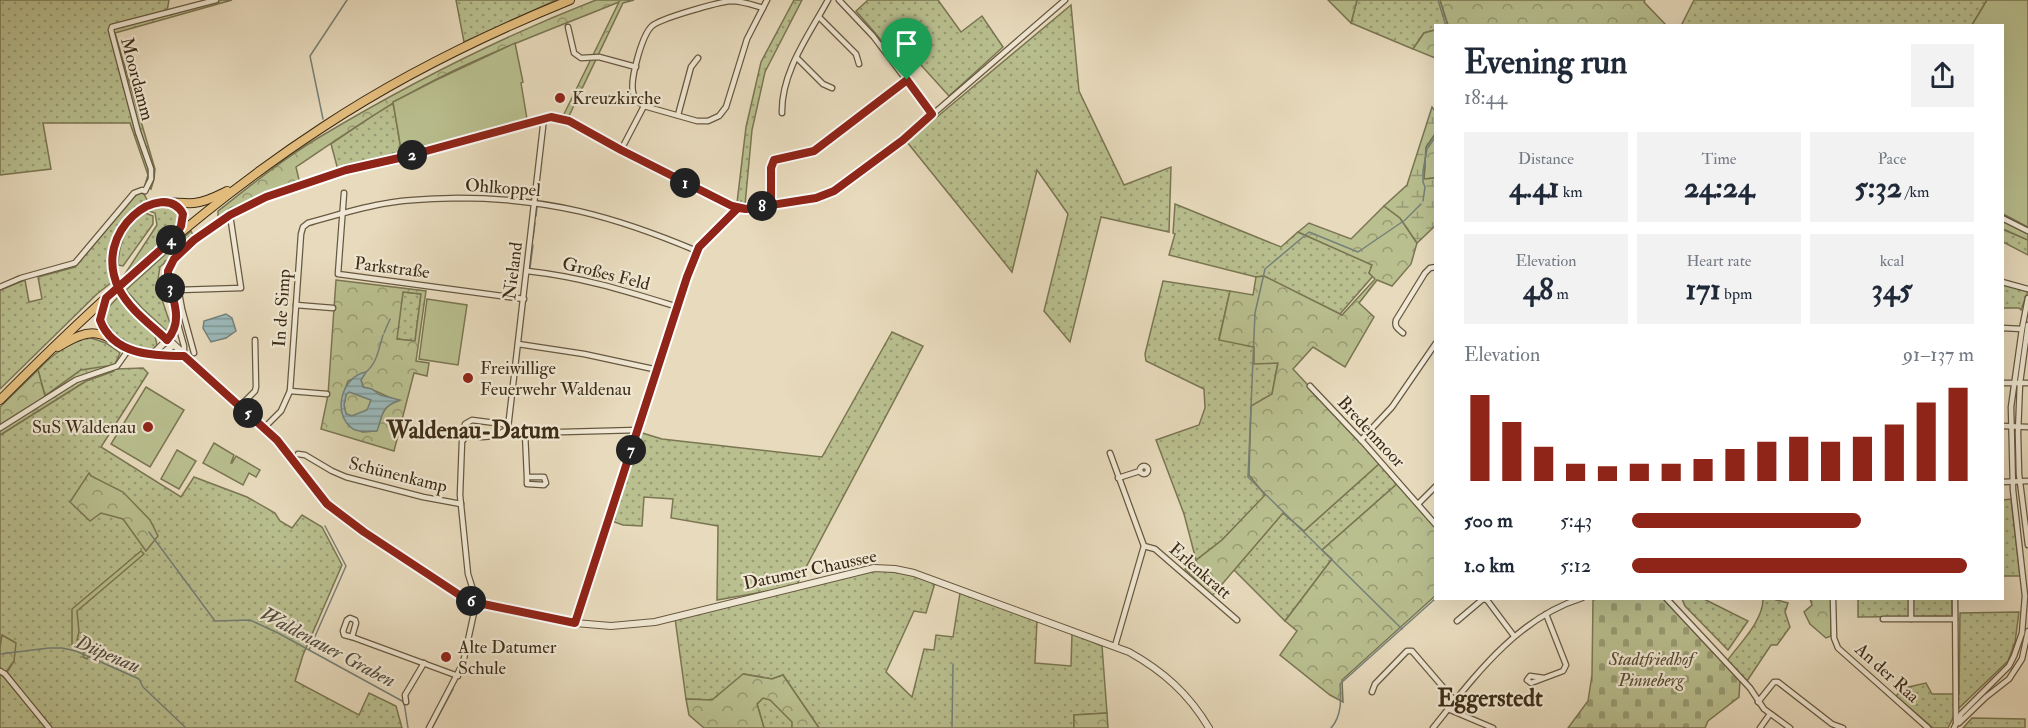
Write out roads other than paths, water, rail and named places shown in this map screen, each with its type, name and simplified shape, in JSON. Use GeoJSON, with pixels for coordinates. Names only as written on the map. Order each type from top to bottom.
{"type":"FeatureCollection","features":[{"type":"Feature","properties":{"kind":"main road"},"geometry":{"type":"LineString","coordinates":[[0,400],[106,298],[175,237],[242,184],[324,126],[407,77],[476,41],[570,0]]}},
{"type":"Feature","properties":{"kind":"main road"},"geometry":{"type":"LineString","coordinates":[[154,204],[164,201],[195,203],[204,201],[242,184]]}},
{"type":"Feature","properties":{"kind":"main road"},"geometry":{"type":"LineString","coordinates":[[154,204],[171,204],[181,210],[183,220],[175,237]]}},
{"type":"Feature","properties":{"kind":"main road"},"geometry":{"type":"LineString","coordinates":[[106,298],[100,320],[112,338]]}},
{"type":"Feature","properties":{"kind":"main road"},"geometry":{"type":"LineString","coordinates":[[47,354],[83,334],[96,333],[112,338],[129,349]]}},
{"type":"Feature","properties":{"kind":"street","name":"Moordamm"},"geometry":{"type":"LineString","coordinates":[[145,191],[152,179],[151,169],[138,132],[112,27],[216,0]]}},
{"type":"Feature","properties":{"kind":"street"},"geometry":{"type":"LineString","coordinates":[[763,8],[729,1],[657,23],[646,34],[632,81],[632,91],[639,103],[703,122],[714,119],[723,112],[740,56],[767,0]]}},
{"type":"Feature","properties":{"kind":"street"},"geometry":{"type":"LineString","coordinates":[[782,113],[785,82],[828,0]]}},
{"type":"Feature","properties":{"kind":"street"},"geometry":{"type":"LineString","coordinates":[[839,0],[873,36],[932,114]]}},
{"type":"Feature","properties":{"kind":"street"},"geometry":{"type":"LineString","coordinates":[[184,356],[168,278],[168,271],[174,259],[194,240],[230,215],[266,197],[346,170],[408,156],[544,118],[564,118],[621,150],[738,208],[746,209],[816,198],[834,191],[903,140],[1065,0]]}},
{"type":"Feature","properties":{"kind":"street"},"geometry":{"type":"LineString","coordinates":[[819,17],[856,54],[860,64]]}},
{"type":"Feature","properties":{"kind":"street"},"geometry":{"type":"LineString","coordinates":[[568,27],[574,53],[581,58],[599,57],[636,67]]}},
{"type":"Feature","properties":{"kind":"street"},"geometry":{"type":"LineString","coordinates":[[678,115],[691,67],[698,58]]}},
{"type":"Feature","properties":{"kind":"street"},"geometry":{"type":"LineString","coordinates":[[797,58],[823,84],[832,88]]}},
{"type":"Feature","properties":{"kind":"street"},"geometry":{"type":"LineString","coordinates":[[771,205],[771,168],[774,160],[814,151],[907,80]]}},
{"type":"Feature","properties":{"kind":"street"},"geometry":{"type":"LineString","coordinates":[[621,150],[644,106]]}},
{"type":"Feature","properties":{"kind":"street","name":"Nieland"},"geometry":{"type":"LineString","coordinates":[[508,428],[544,118]]}},
{"type":"Feature","properties":{"kind":"street"},"geometry":{"type":"LineString","coordinates":[[0,287],[21,278],[75,263],[134,192],[145,191],[154,204],[139,210],[120,229],[113,246],[114,273],[120,291],[129,303],[283,446],[316,492],[332,509],[464,598],[482,598],[483,604],[476,608],[466,654],[458,676],[429,728]]}},
{"type":"Feature","properties":{"kind":"street","name":"Parkstraße"},"geometry":{"type":"LineString","coordinates":[[344,193],[337,272],[340,276],[524,300]]}},
{"type":"Feature","properties":{"kind":"street","name":"Ohlkoppel"},"geometry":{"type":"LineString","coordinates":[[303,227],[308,223],[342,213],[388,203],[498,198],[573,208],[604,216],[697,252]]}},
{"type":"Feature","properties":{"kind":"street"},"geometry":{"type":"LineString","coordinates":[[575,623],[697,252],[699,247],[738,208]]}},
{"type":"Feature","properties":{"kind":"street"},"geometry":{"type":"LineString","coordinates":[[178,290],[241,288],[230,215]]}},
{"type":"Feature","properties":{"kind":"street"},"geometry":{"type":"LineString","coordinates":[[2004,219],[2028,231]]}},
{"type":"Feature","properties":{"kind":"street","name":"In de Simp"},"geometry":{"type":"LineString","coordinates":[[264,428],[281,411],[290,390],[303,227]]}},
{"type":"Feature","properties":{"kind":"street"},"geometry":{"type":"LineString","coordinates":[[1403,333],[1396,328],[1396,320],[1425,273],[1434,267]]}},
{"type":"Feature","properties":{"kind":"street","name":"Großes Feld"},"geometry":{"type":"LineString","coordinates":[[527,271],[605,284],[678,307]]}},
{"type":"Feature","properties":{"kind":"street"},"geometry":{"type":"LineString","coordinates":[[168,278],[177,282],[187,331],[194,352]]}},
{"type":"Feature","properties":{"kind":"street"},"geometry":{"type":"LineString","coordinates":[[2004,283],[2028,290]]}},
{"type":"Feature","properties":{"kind":"street"},"geometry":{"type":"LineString","coordinates":[[1955,726],[1961,714],[2012,661],[2020,639],[2026,609],[2013,482],[2011,407],[2025,334],[2028,298]]}},
{"type":"Feature","properties":{"kind":"street"},"geometry":{"type":"LineString","coordinates":[[296,305],[333,308]]}},
{"type":"Feature","properties":{"kind":"street"},"geometry":{"type":"LineString","coordinates":[[146,355],[155,352],[167,340],[175,329],[177,320]]}},
{"type":"Feature","properties":{"kind":"street"},"geometry":{"type":"LineString","coordinates":[[2025,334],[2028,325]]}},
{"type":"Feature","properties":{"kind":"street"},"geometry":{"type":"LineString","coordinates":[[2004,329],[2025,334]]}},
{"type":"Feature","properties":{"kind":"street"},"geometry":{"type":"LineString","coordinates":[[160,356],[181,335]]}},
{"type":"Feature","properties":{"kind":"street"},"geometry":{"type":"LineString","coordinates":[[240,406],[256,387],[255,340]]}},
{"type":"Feature","properties":{"kind":"street"},"geometry":{"type":"LineString","coordinates":[[518,344],[584,354],[658,370]]}},
{"type":"Feature","properties":{"kind":"street"},"geometry":{"type":"LineString","coordinates":[[1361,440],[1392,407],[1434,346]]}},
{"type":"Feature","properties":{"kind":"street"},"geometry":{"type":"LineString","coordinates":[[0,428],[76,380],[117,366],[129,349],[146,355],[184,356]]}},
{"type":"Feature","properties":{"kind":"street"},"geometry":{"type":"LineString","coordinates":[[2017,382],[2020,481],[2028,545]]}},
{"type":"Feature","properties":{"kind":"street"},"geometry":{"type":"LineString","coordinates":[[2004,383],[2028,383]]}},
{"type":"Feature","properties":{"kind":"street","name":"Bredenmoor"},"geometry":{"type":"LineString","coordinates":[[1310,386],[1434,523]]}},
{"type":"Feature","properties":{"kind":"street"},"geometry":{"type":"LineString","coordinates":[[290,390],[327,394]]}},
{"type":"Feature","properties":{"kind":"street"},"geometry":{"type":"LineString","coordinates":[[476,608],[472,605],[461,504],[460,464],[466,433],[465,424],[472,420],[503,424],[514,432],[525,433],[638,430]]}},
{"type":"Feature","properties":{"kind":"street"},"geometry":{"type":"LineString","coordinates":[[2004,426],[2028,427]]}},
{"type":"Feature","properties":{"kind":"street"},"geometry":{"type":"LineString","coordinates":[[466,433],[492,436],[508,428]]}},
{"type":"Feature","properties":{"kind":"street"},"geometry":{"type":"LineString","coordinates":[[525,433],[527,477]]}},
{"type":"Feature","properties":{"kind":"street"},"geometry":{"type":"LineString","coordinates":[[1110,453],[1144,551],[1114,646]]}},
{"type":"Feature","properties":{"kind":"street","name":"Schünenkamp"},"geometry":{"type":"LineString","coordinates":[[298,454],[305,455],[346,477],[461,504]]}},
{"type":"Feature","properties":{"kind":"street"},"geometry":{"type":"LineString","coordinates":[[1118,478],[1140,471]]}},
{"type":"Feature","properties":{"kind":"street"},"geometry":{"type":"LineString","coordinates":[[2004,482],[2028,481]]}},
{"type":"Feature","properties":{"kind":"street"},"geometry":{"type":"LineString","coordinates":[[1418,504],[1434,488]]}},
{"type":"Feature","properties":{"kind":"street"},"geometry":{"type":"LineString","coordinates":[[2019,541],[2027,540]]}},
{"type":"Feature","properties":{"kind":"street","name":"Erlenkratt"},"geometry":{"type":"LineString","coordinates":[[1143,546],[1155,549],[1237,620]]}},
{"type":"Feature","properties":{"kind":"street","name":"Datumer Chaussee"},"geometry":{"type":"LineString","coordinates":[[483,604],[575,623],[604,626],[655,621],[874,568],[895,569],[914,573],[1114,646],[1137,657],[1175,684],[1191,700],[1209,728]]}},
{"type":"Feature","properties":{"kind":"street"},"geometry":{"type":"LineString","coordinates":[[1457,621],[1482,600]]}},
{"type":"Feature","properties":{"kind":"street"},"geometry":{"type":"LineString","coordinates":[[1487,600],[1515,636]]}},
{"type":"Feature","properties":{"kind":"street"},"geometry":{"type":"LineString","coordinates":[[1433,728],[1488,662],[1515,636],[1546,614],[1579,600]]}},
{"type":"Feature","properties":{"kind":"street"},"geometry":{"type":"LineString","coordinates":[[1668,600],[1750,688],[1758,702],[1790,728]]}},
{"type":"Feature","properties":{"kind":"street","name":"An der Raa"},"geometry":{"type":"LineString","coordinates":[[1833,600],[1834,638],[1838,648],[1928,728]]}},
{"type":"Feature","properties":{"kind":"street"},"geometry":{"type":"LineString","coordinates":[[1911,600],[1911,619]]}},
{"type":"Feature","properties":{"kind":"street"},"geometry":{"type":"LineString","coordinates":[[1955,600],[1955,726]]}},
{"type":"Feature","properties":{"kind":"street"},"geometry":{"type":"LineString","coordinates":[[1544,678],[1563,671],[1566,665],[1546,614]]}},
{"type":"Feature","properties":{"kind":"street"},"geometry":{"type":"LineString","coordinates":[[1883,619],[1955,619]]}},
{"type":"Feature","properties":{"kind":"street"},"geometry":{"type":"LineString","coordinates":[[1955,726],[2009,679],[2024,654],[2028,632]]}},
{"type":"Feature","properties":{"kind":"street"},"geometry":{"type":"LineString","coordinates":[[352,637],[458,676]]}},
{"type":"Feature","properties":{"kind":"street"},"geometry":{"type":"LineString","coordinates":[[2020,639],[2027,639]]}},
{"type":"Feature","properties":{"kind":"street"},"geometry":{"type":"LineString","coordinates":[[1372,692],[1375,684],[1383,675],[1407,651],[1412,651],[1455,701]]}},
{"type":"Feature","properties":{"kind":"street"},"geometry":{"type":"LineString","coordinates":[[2016,651],[2024,654]]}},
{"type":"Feature","properties":{"kind":"street"},"geometry":{"type":"LineString","coordinates":[[2012,661],[2019,665]]}},
{"type":"Feature","properties":{"kind":"street"},"geometry":{"type":"LineString","coordinates":[[406,702],[405,695],[424,663]]}},
{"type":"Feature","properties":{"kind":"street"},"geometry":{"type":"LineString","coordinates":[[0,671],[49,728]]}},
{"type":"Feature","properties":{"kind":"street"},"geometry":{"type":"LineString","coordinates":[[1758,702],[1774,682],[1778,682],[1832,724],[1843,728]]}},
{"type":"Feature","properties":{"kind":"street"},"geometry":{"type":"LineString","coordinates":[[1988,687],[1993,693]]}},
{"type":"Feature","properties":{"kind":"street"},"geometry":{"type":"LineString","coordinates":[[1448,709],[1493,728]]}},
{"type":"Feature","properties":{"kind":"street"},"geometry":{"type":"LineString","coordinates":[[1760,728],[1770,714]]}},
{"type":"Feature","properties":{"kind":"water"},"geometry":{"type":"Polygon","coordinates":[[[226,314],[232,318],[236,331],[226,338],[211,342],[203,328],[204,321],[226,314]]]}},
{"type":"Feature","properties":{"kind":"water"},"geometry":{"type":"Polygon","coordinates":[[[366,372],[361,380],[363,387],[372,389],[380,395],[400,400],[386,409],[377,431],[353,429],[342,414],[342,396],[351,380],[366,372]],[[349,392],[344,405],[346,414],[352,416],[367,410],[371,400],[349,392]]]}},
{"type":"Feature","properties":{"kind":"waterway"},"geometry":{"type":"LineString","coordinates":[[323,119],[310,56],[347,0]]}},
{"type":"Feature","properties":{"kind":"waterway"},"geometry":{"type":"LineString","coordinates":[[1438,0],[1445,24]]}},
{"type":"Feature","properties":{"kind":"waterway"},"geometry":{"type":"LineString","coordinates":[[1423,201],[1425,187],[1423,171],[1427,149],[1434,139]]}},
{"type":"Feature","properties":{"kind":"waterway"},"geometry":{"type":"LineString","coordinates":[[1402,629],[1248,477],[1255,313],[1265,269],[1309,232],[1358,252],[1405,220],[1421,204]]}},
{"type":"Feature","properties":{"kind":"waterway"},"geometry":{"type":"LineString","coordinates":[[536,216],[537,207]]}},
{"type":"Feature","properties":{"kind":"waterway"},"geometry":{"type":"LineString","coordinates":[[533,238],[535,223]]}},
{"type":"Feature","properties":{"kind":"waterway"},"geometry":{"type":"LineString","coordinates":[[530,268],[533,245]]}},
{"type":"Feature","properties":{"kind":"waterway"},"geometry":{"type":"LineString","coordinates":[[384,333],[390,319]]}},
{"type":"Feature","properties":{"kind":"waterway"},"geometry":{"type":"LineString","coordinates":[[366,372],[375,360],[383,335]]}},
{"type":"Feature","properties":{"kind":"waterway"},"geometry":{"type":"LineString","coordinates":[[309,650],[346,566],[325,526]]}},
{"type":"Feature","properties":{"kind":"waterway","name":"Waldenauer Graben"},"geometry":{"type":"LineString","coordinates":[[149,532],[215,621],[250,620],[404,702],[408,728]]}},
{"type":"Feature","properties":{"kind":"waterway"},"geometry":{"type":"LineString","coordinates":[[1331,728],[1339,713],[1340,684],[1434,600]]}},
{"type":"Feature","properties":{"kind":"waterway","name":"Düpenau"},"geometry":{"type":"LineString","coordinates":[[0,654],[49,648],[76,651],[139,679],[143,687],[186,728]]}},
{"type":"Feature","properties":{"kind":"waterway"},"geometry":{"type":"LineString","coordinates":[[952,728],[953,664]]}},
{"type":"Feature","properties":{"kind":"waterway"},"geometry":{"type":"LineString","coordinates":[[432,728],[453,689]]}},
{"type":"Feature","properties":{"kind":"place","name":"Kreuzkirche"},"geometry":{"type":"Point","coordinates":[560,98]}},
{"type":"Feature","properties":{"kind":"place","name":"Freiwillige Feuerwehr Waldenau"},"geometry":{"type":"Point","coordinates":[468,378]}},
{"type":"Feature","properties":{"kind":"place","name":"SuS Waldenau"},"geometry":{"type":"Point","coordinates":[148,427]}},
{"type":"Feature","properties":{"kind":"place","name":"Alte Datumer Schule"},"geometry":{"type":"Point","coordinates":[446,657]}},
{"type":"Feature","properties":{"kind":"district","name":"Waldenau-Datum"},"geometry":{"type":"Point","coordinates":[473,430]}},
{"type":"Feature","properties":{"kind":"district","name":"Eggerstedt"},"geometry":{"type":"Point","coordinates":[1490,698]}},
{"type":"Feature","properties":{"kind":"park label","name":"Stadtfriedhof Pinneberg"},"geometry":{"type":"Point","coordinates":[1651,669]}}]}
